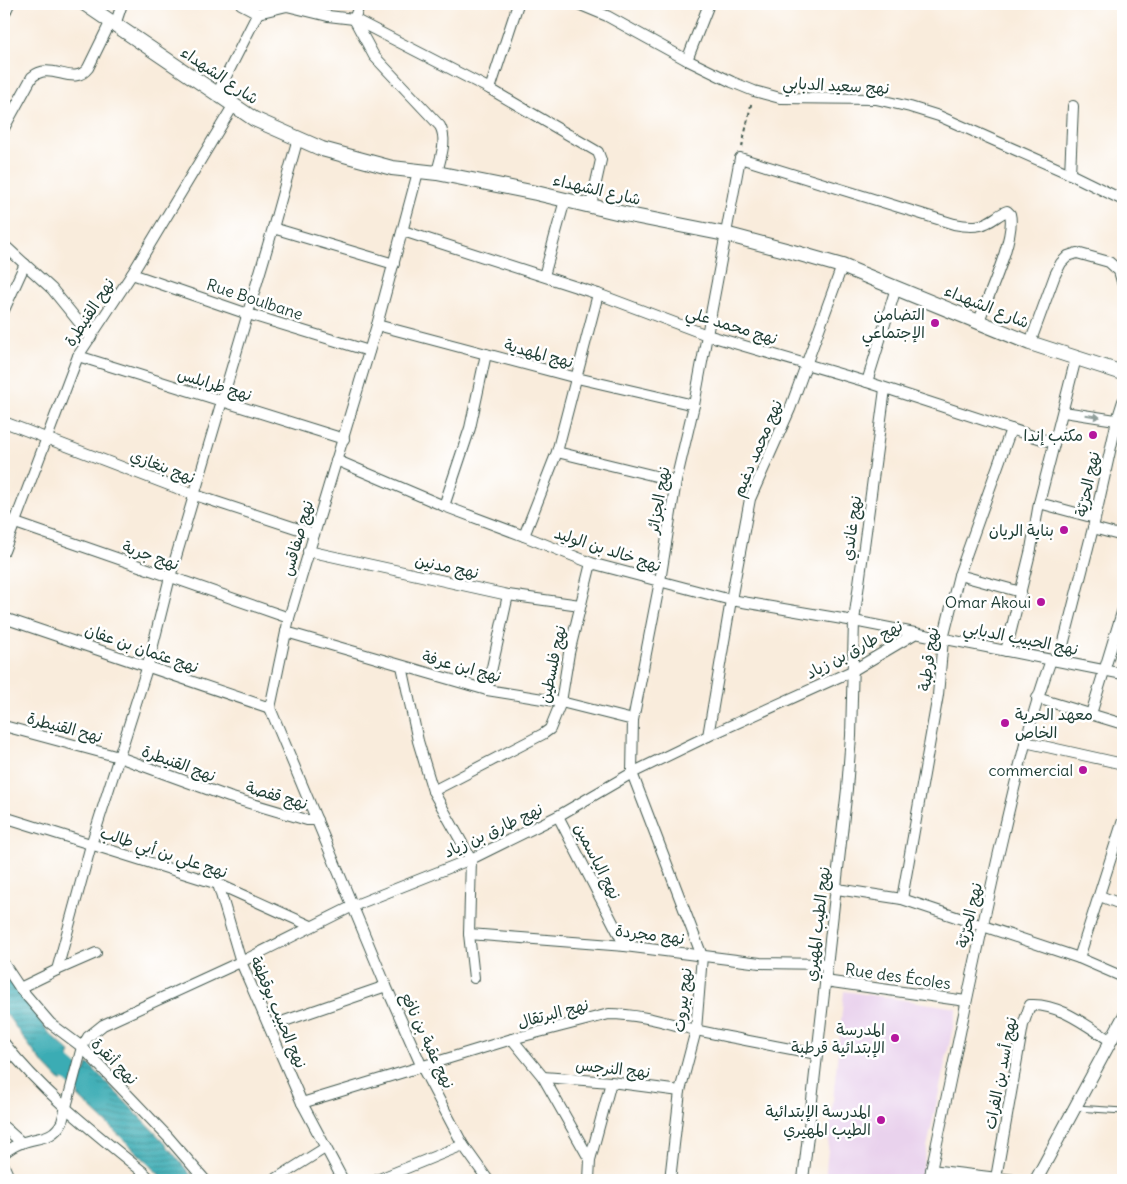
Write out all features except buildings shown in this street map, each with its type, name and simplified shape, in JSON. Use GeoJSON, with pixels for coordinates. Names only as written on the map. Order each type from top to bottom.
{"type":"FeatureCollection","features":[{"type":"Feature","properties":{"kind":"main road","name":"شارع الشهداء"},"geometry":{"type":"LineString","coordinates":[[85,4],[254,119],[322,149],[392,168],[437,173],[725,234],[842,266],[1030,343],[1123,373]]}},
{"type":"Feature","properties":{"kind":"street"},"geometry":{"type":"LineString","coordinates":[[4,15],[9,4]]}},
{"type":"Feature","properties":{"kind":"street"},"geometry":{"type":"LineString","coordinates":[[4,128],[32,77],[37,73],[44,70],[76,76],[83,74],[122,4]]}},
{"type":"Feature","properties":{"kind":"street"},"geometry":{"type":"LineString","coordinates":[[241,4],[258,13],[287,5],[328,16],[354,19],[490,89],[598,152],[601,160],[590,205]]}},
{"type":"Feature","properties":{"kind":"street"},"geometry":{"type":"LineString","coordinates":[[354,19],[360,4]]}},
{"type":"Feature","properties":{"kind":"street"},"geometry":{"type":"LineString","coordinates":[[490,89],[518,4]]}},
{"type":"Feature","properties":{"kind":"street","name":"نهج سعيد الدبابي"},"geometry":{"type":"LineString","coordinates":[[578,4],[607,16],[687,60],[754,91],[780,98],[876,99],[910,107],[940,116],[1070,174],[1123,200]]}},
{"type":"Feature","properties":{"kind":"street"},"geometry":{"type":"LineString","coordinates":[[687,60],[709,4]]}},
{"type":"Feature","properties":{"kind":"street"},"geometry":{"type":"LineString","coordinates":[[217,94],[258,13]]}},
{"type":"Feature","properties":{"kind":"street"},"geometry":{"type":"LineString","coordinates":[[354,19],[374,56],[443,131],[444,142],[437,173]]}},
{"type":"Feature","properties":{"kind":"street","name":"نهح القنيطرة"},"geometry":{"type":"LineString","coordinates":[[4,552],[9,520],[48,438],[78,356],[132,274],[233,106]]}},
{"type":"Feature","properties":{"kind":"street"},"geometry":{"type":"LineString","coordinates":[[1070,174],[1074,106]]}},
{"type":"Feature","properties":{"kind":"street"},"geometry":{"type":"LineString","coordinates":[[57,970],[91,845],[148,665],[170,577],[298,138]]}},
{"type":"Feature","properties":{"kind":"street"},"geometry":{"type":"LineString","coordinates":[[740,158],[964,226],[981,225],[987,223],[998,214],[1007,212],[1010,214],[1012,223],[1009,239],[979,321]]}},
{"type":"Feature","properties":{"kind":"street","name":"نهج الجزائر"},"geometry":{"type":"LineString","coordinates":[[632,773],[633,720],[660,581],[676,481],[694,405],[740,158]]}},
{"type":"Feature","properties":{"kind":"street","name":"نهج صفاقس"},"geometry":{"type":"LineString","coordinates":[[270,708],[289,618],[377,325],[418,172]]}},
{"type":"Feature","properties":{"kind":"street"},"geometry":{"type":"LineString","coordinates":[[544,276],[565,200]]}},
{"type":"Feature","properties":{"kind":"street"},"geometry":{"type":"LineString","coordinates":[[273,228],[394,264]]}},
{"type":"Feature","properties":{"kind":"street","name":"نهج محمد علي"},"geometry":{"type":"LineString","coordinates":[[403,231],[598,294],[707,335],[867,382],[1054,443]]}},
{"type":"Feature","properties":{"kind":"street"},"geometry":{"type":"LineString","coordinates":[[4,245],[52,289],[92,337]]}},
{"type":"Feature","properties":{"kind":"street"},"geometry":{"type":"LineString","coordinates":[[1030,343],[1061,264],[1068,256],[1077,253],[1109,262],[1119,271],[1123,285]]}},
{"type":"Feature","properties":{"kind":"street"},"geometry":{"type":"LineString","coordinates":[[4,310],[25,264]]}},
{"type":"Feature","properties":{"kind":"street","name":"نهج محمد دغيم"},"geometry":{"type":"LineString","coordinates":[[708,736],[750,499],[808,364],[842,266]]}},
{"type":"Feature","properties":{"kind":"street","name":"Rue Boulbane"},"geometry":{"type":"LineString","coordinates":[[132,274],[248,314],[369,351]]}},
{"type":"Feature","properties":{"kind":"street"},"geometry":{"type":"LineString","coordinates":[[867,382],[896,288]]}},
{"type":"Feature","properties":{"kind":"street"},"geometry":{"type":"LineString","coordinates":[[524,536],[557,452],[598,294]]}},
{"type":"Feature","properties":{"kind":"street","name":"نهج المهدية"},"geometry":{"type":"LineString","coordinates":[[377,325],[577,378],[694,405]]}},
{"type":"Feature","properties":{"kind":"street"},"geometry":{"type":"LineString","coordinates":[[444,506],[470,428],[486,354]]}},
{"type":"Feature","properties":{"kind":"street","name":"نهج طرابلس"},"geometry":{"type":"LineString","coordinates":[[78,356],[344,439]]}},
{"type":"Feature","properties":{"kind":"street"},"geometry":{"type":"LineString","coordinates":[[1006,651],[1021,592],[1039,503],[1064,412],[1076,358]]}},
{"type":"Feature","properties":{"kind":"street","name":"نهج غاندي"},"geometry":{"type":"LineString","coordinates":[[852,671],[854,621],[885,389]]}},
{"type":"Feature","properties":{"kind":"street","name":"نهج الحرّيّة"},"geometry":{"type":"LineString","coordinates":[[930,1175],[982,926],[1025,742],[1037,698],[1055,660],[1094,523],[1123,402]]}},
{"type":"Feature","properties":{"kind":"street"},"geometry":{"type":"LineString","coordinates":[[1064,412],[1120,420]]}},
{"type":"Feature","properties":{"kind":"street","name":"نهج بنغازي"},"geometry":{"type":"LineString","coordinates":[[4,422],[195,495],[314,534]]}},
{"type":"Feature","properties":{"kind":"street","name":"نهج قرطبة"},"geometry":{"type":"LineString","coordinates":[[902,899],[938,695],[943,639],[959,575],[1011,430]]}},
{"type":"Feature","properties":{"kind":"street"},"geometry":{"type":"LineString","coordinates":[[557,452],[676,481]]}},
{"type":"Feature","properties":{"kind":"street","name":"نهج خالد بن الوليد"},"geometry":{"type":"LineString","coordinates":[[336,460],[444,506],[591,563],[731,600],[854,621]]}},
{"type":"Feature","properties":{"kind":"street"},"geometry":{"type":"LineString","coordinates":[[1039,503],[1123,536]]}},
{"type":"Feature","properties":{"kind":"street","name":"نهج جربة"},"geometry":{"type":"LineString","coordinates":[[9,520],[289,618]]}},
{"type":"Feature","properties":{"kind":"street","name":"نهج مدنين"},"geometry":{"type":"LineString","coordinates":[[308,551],[508,595],[580,605]]}},
{"type":"Feature","properties":{"kind":"street","name":"نهج فلسطين"},"geometry":{"type":"LineString","coordinates":[[434,791],[550,729],[561,702],[569,653],[591,563]]}},
{"type":"Feature","properties":{"kind":"street"},"geometry":{"type":"LineString","coordinates":[[959,575],[1021,592]]}},
{"type":"Feature","properties":{"kind":"street"},"geometry":{"type":"LineString","coordinates":[[487,690],[508,595]]}},
{"type":"Feature","properties":{"kind":"street"},"geometry":{"type":"LineString","coordinates":[[1091,714],[1106,670],[1123,609]]}},
{"type":"Feature","properties":{"kind":"street","name":"نهج عثمان بن عفان"},"geometry":{"type":"LineString","coordinates":[[4,618],[148,665],[270,708]]}},
{"type":"Feature","properties":{"kind":"street","name":"نهج الحبيب الدبابي"},"geometry":{"type":"LineString","coordinates":[[854,621],[1123,674]]}},
{"type":"Feature","properties":{"kind":"street","name":"نهج ابن عرفة"},"geometry":{"type":"LineString","coordinates":[[286,632],[487,690],[561,702],[633,720]]}},
{"type":"Feature","properties":{"kind":"street","name":"نهج طارق بن زياد"},"geometry":{"type":"LineString","coordinates":[[82,1047],[88,1037],[103,1025],[241,962],[353,906],[471,858],[558,816],[632,773],[708,736],[852,671],[916,633]]}},
{"type":"Feature","properties":{"kind":"street"},"geometry":{"type":"LineString","coordinates":[[402,666],[418,741],[434,791],[471,858],[469,934],[474,978]]}},
{"type":"Feature","properties":{"kind":"street","name":"نهج الطيب المهيري"},"geometry":{"type":"LineString","coordinates":[[803,1180],[848,781],[852,671]]}},
{"type":"Feature","properties":{"kind":"street"},"geometry":{"type":"LineString","coordinates":[[1037,698],[1123,724]]}},
{"type":"Feature","properties":{"kind":"street"},"geometry":{"type":"LineString","coordinates":[[270,708],[353,906]]}},
{"type":"Feature","properties":{"kind":"street","name":"نهح القنيطرة"},"geometry":{"type":"LineString","coordinates":[[4,726],[119,757]]}},
{"type":"Feature","properties":{"kind":"street"},"geometry":{"type":"LineString","coordinates":[[1025,742],[1123,764]]}},
{"type":"Feature","properties":{"kind":"street","name":"نهج القنيطرة"},"geometry":{"type":"LineString","coordinates":[[119,757],[229,797]]}},
{"type":"Feature","properties":{"kind":"street","name":"نهج بيروت"},"geometry":{"type":"LineString","coordinates":[[632,773],[702,956],[696,1030],[680,1091],[670,1180]]}},
{"type":"Feature","properties":{"kind":"street","name":"نهج قفصة"},"geometry":{"type":"LineString","coordinates":[[229,797],[307,820],[317,820]]}},
{"type":"Feature","properties":{"kind":"street","name":"نهج الياسمين"},"geometry":{"type":"LineString","coordinates":[[558,816],[625,946]]}},
{"type":"Feature","properties":{"kind":"street","name":"نهج علي بن أبي طالب"},"geometry":{"type":"LineString","coordinates":[[4,817],[218,884],[311,926]]}},
{"type":"Feature","properties":{"kind":"street"},"geometry":{"type":"LineString","coordinates":[[1079,958],[1123,820]]}},
{"type":"Feature","properties":{"kind":"street","name":"نهج الحبيب بوقطفة"},"geometry":{"type":"LineString","coordinates":[[218,884],[241,962],[302,1103],[343,1180]]}},
{"type":"Feature","properties":{"kind":"street"},"geometry":{"type":"LineString","coordinates":[[837,888],[902,899],[1079,958],[1123,977]]}},
{"type":"Feature","properties":{"kind":"street"},"geometry":{"type":"LineString","coordinates":[[1100,896],[1123,905]]}},
{"type":"Feature","properties":{"kind":"street","name":"نهج عقبة بن نافع"},"geometry":{"type":"LineString","coordinates":[[353,906],[422,1067],[464,1145],[488,1180]]}},
{"type":"Feature","properties":{"kind":"street","name":"نهج مجردة"},"geometry":{"type":"LineString","coordinates":[[469,934],[625,946],[760,962],[827,964]]}},
{"type":"Feature","properties":{"kind":"street"},"geometry":{"type":"LineString","coordinates":[[20,988],[96,954]]}},
{"type":"Feature","properties":{"kind":"street","name":"نهج أنقرة"},"geometry":{"type":"LineString","coordinates":[[4,964],[20,988],[50,1023],[82,1047],[168,1137],[205,1180]]}},
{"type":"Feature","properties":{"kind":"street","name":"Rue des Écoles"},"geometry":{"type":"LineString","coordinates":[[825,981],[966,1001]]}},
{"type":"Feature","properties":{"kind":"street"},"geometry":{"type":"LineString","coordinates":[[270,1026],[386,986]]}},
{"type":"Feature","properties":{"kind":"street","name":"نهج أسد بن الفرات"},"geometry":{"type":"LineString","coordinates":[[996,1178],[1023,1025],[1030,1005],[1041,1004],[1061,1011],[1111,1041]]}},
{"type":"Feature","properties":{"kind":"street","name":"نهج البرتقال"},"geometry":{"type":"LineString","coordinates":[[302,1103],[512,1039],[609,1014],[640,1016],[696,1030],[817,1054]]}},
{"type":"Feature","properties":{"kind":"street"},"geometry":{"type":"LineString","coordinates":[[1036,1180],[1123,1018]]}},
{"type":"Feature","properties":{"kind":"street"},"geometry":{"type":"LineString","coordinates":[[512,1039],[543,1077],[590,1160]]}},
{"type":"Feature","properties":{"kind":"street"},"geometry":{"type":"LineString","coordinates":[[4,1043],[12,1054],[65,1107],[151,1180]]}},
{"type":"Feature","properties":{"kind":"street"},"geometry":{"type":"LineString","coordinates":[[4,1153],[22,1143],[52,1135],[58,1129],[82,1047]]}},
{"type":"Feature","properties":{"kind":"street","name":"نهج النرجس"},"geometry":{"type":"LineString","coordinates":[[543,1077],[611,1082],[680,1091]]}},
{"type":"Feature","properties":{"kind":"street"},"geometry":{"type":"LineString","coordinates":[[589,1180],[590,1160],[611,1082]]}},
{"type":"Feature","properties":{"kind":"street"},"geometry":{"type":"LineString","coordinates":[[4,1127],[22,1143]]}},
{"type":"Feature","properties":{"kind":"street"},"geometry":{"type":"LineString","coordinates":[[377,1180],[464,1145]]}},
{"type":"Feature","properties":{"kind":"street"},"geometry":{"type":"LineString","coordinates":[[274,1180],[325,1148]]}},
{"type":"Feature","properties":{"kind":"street"},"geometry":{"type":"LineString","coordinates":[[4,1166],[10,1180]]}},
{"type":"Feature","properties":{"kind":"street"},"geometry":{"type":"LineString","coordinates":[[930,1175],[1014,1180]]}},
{"type":"Feature","properties":{"kind":"lane"},"geometry":{"type":"LineString","coordinates":[[1074,1108],[1123,1111]]}},
{"type":"Feature","properties":{"kind":"path"},"geometry":{"type":"LineString","coordinates":[[740,158],[754,91]]}},
{"type":"Feature","properties":{"kind":"shaded area"},"geometry":{"type":"Polygon","coordinates":[[[844,991],[957,1008],[920,1180],[825,1180],[844,991]]]}},
{"type":"Feature","properties":{"kind":"water"},"geometry":{"type":"Polygon","coordinates":[[[4,972],[50,1034],[70,1052],[61,1082],[38,1058],[4,1011],[4,972]]]}},
{"type":"Feature","properties":{"kind":"water"},"geometry":{"type":"Polygon","coordinates":[[[88,1063],[164,1142],[195,1180],[164,1180],[78,1096],[88,1063]]]}},
{"type":"Feature","properties":{"kind":"waterway"},"geometry":{"type":"LineString","coordinates":[[46,1047],[54,1058],[103,1102]]}},
{"type":"Feature","properties":{"kind":"place","name":"التضامن الإجتماعي"},"geometry":{"type":"Point","coordinates":[935,323]}},
{"type":"Feature","properties":{"kind":"place","name":"مكتب إندا"},"geometry":{"type":"Point","coordinates":[1093,435]}},
{"type":"Feature","properties":{"kind":"place","name":"بناية الريان"},"geometry":{"type":"Point","coordinates":[1064,530]}},
{"type":"Feature","properties":{"kind":"place","name":"Omar Akoui"},"geometry":{"type":"Point","coordinates":[1041,602]}},
{"type":"Feature","properties":{"kind":"place","name":"معهد الحرية الخاص"},"geometry":{"type":"Point","coordinates":[1005,723]}},
{"type":"Feature","properties":{"kind":"place","name":"commercial"},"geometry":{"type":"Point","coordinates":[1083,770]}},
{"type":"Feature","properties":{"kind":"place","name":"المدرسة الإبتدائية قرطبة"},"geometry":{"type":"Point","coordinates":[895,1038]}},
{"type":"Feature","properties":{"kind":"place","name":"المدرسة الإبتدائية الطيب المهيري"},"geometry":{"type":"Point","coordinates":[881,1120]}}]}
